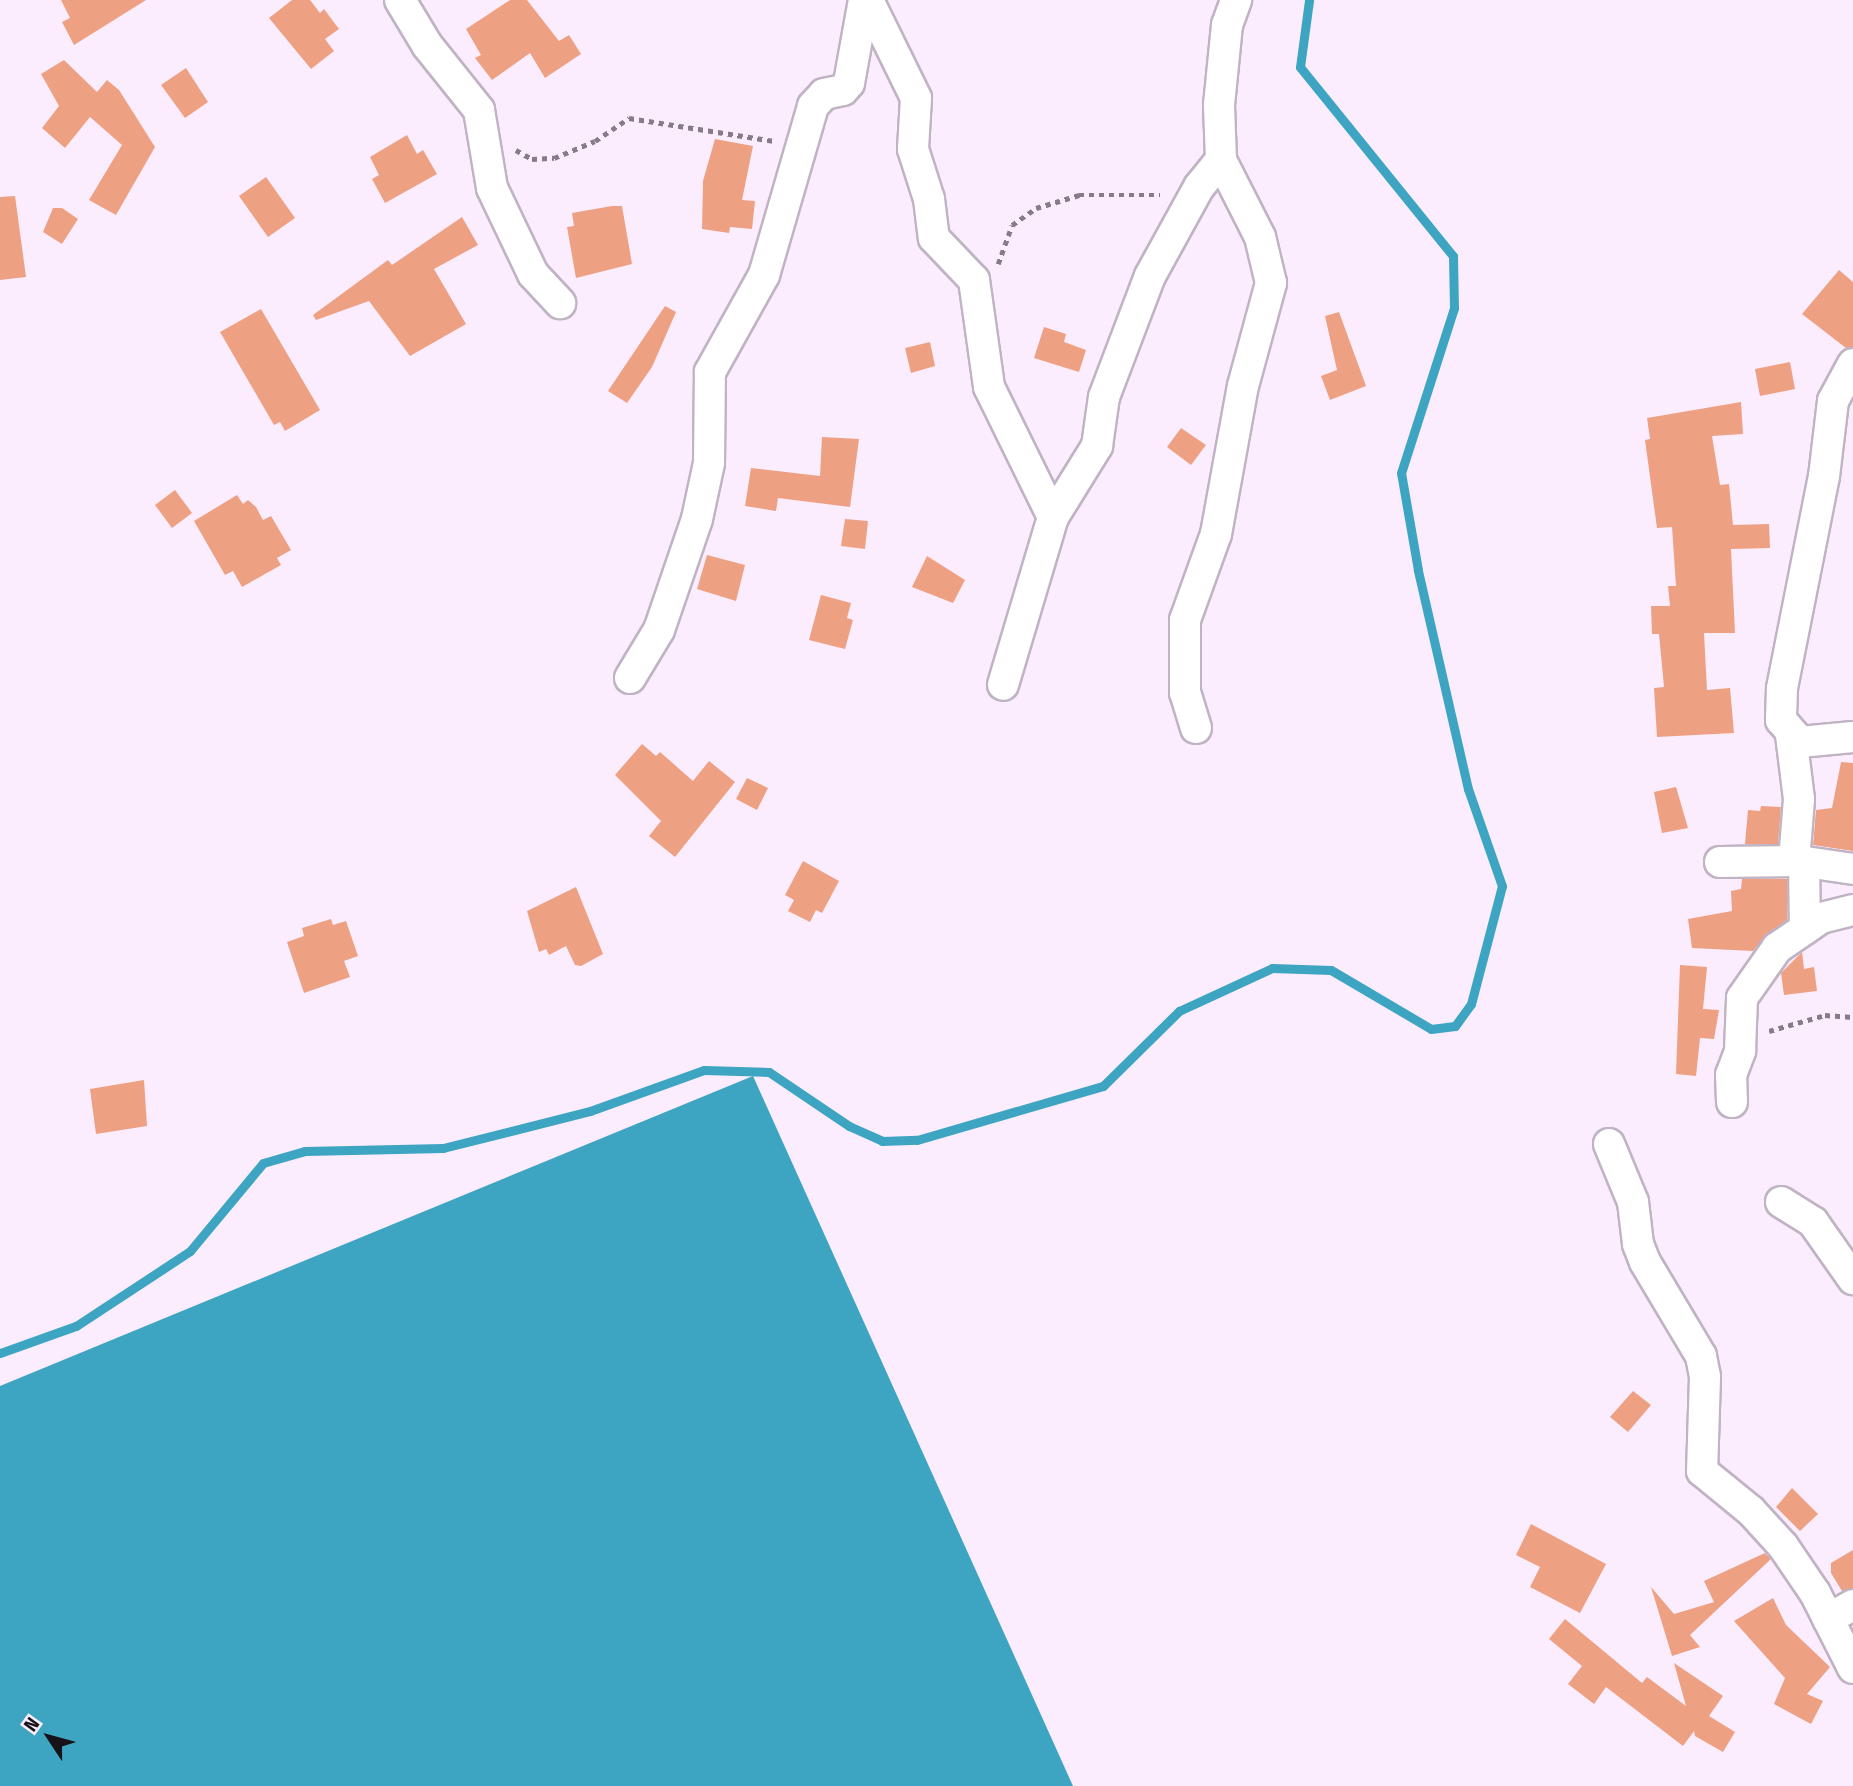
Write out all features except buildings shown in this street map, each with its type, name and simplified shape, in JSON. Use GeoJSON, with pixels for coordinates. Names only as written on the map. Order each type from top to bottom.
{"type":"FeatureCollection","features":[{"type":"Feature","properties":{"kind":"street"},"geometry":{"type":"LineString","coordinates":[[400,0],[427,45],[479,110],[492,188],[533,274],[560,303]]}},
{"type":"Feature","properties":{"kind":"street"},"geometry":{"type":"LineString","coordinates":[[630,678],[659,630],[680,577],[709,463],[710,372],[764,275],[799,144],[818,98],[849,83],[866,0]]}},
{"type":"Feature","properties":{"kind":"street"},"geometry":{"type":"LineString","coordinates":[[866,0],[916,97],[913,149],[929,200],[933,239],[970,274],[979,292],[989,387],[1054,517]]}},
{"type":"Feature","properties":{"kind":"street"},"geometry":{"type":"LineString","coordinates":[[1196,728],[1185,693],[1185,620],[1216,534],[1243,386],[1271,283],[1260,237],[1221,160],[1219,106],[1227,25],[1236,0]]}},
{"type":"Feature","properties":{"kind":"street"},"geometry":{"type":"LineString","coordinates":[[1003,685],[1054,517],[1097,446],[1104,397],[1144,289],[1199,187],[1221,160]]}},
{"type":"Feature","properties":{"kind":"street"},"geometry":{"type":"LineString","coordinates":[[1851,735],[1821,743],[1800,742],[1791,735],[1781,720],[1782,689],[1824,476],[1833,401],[1853,363]]}},
{"type":"Feature","properties":{"kind":"street"},"geometry":{"type":"LineString","coordinates":[[1791,735],[1799,799],[1799,861],[1805,929]]}},
{"type":"Feature","properties":{"kind":"street"},"geometry":{"type":"LineString","coordinates":[[1720,862],[1799,861],[1853,869]]}},
{"type":"Feature","properties":{"kind":"street"},"geometry":{"type":"LineString","coordinates":[[1732,1102],[1731,1075],[1740,1051],[1742,998],[1776,949],[1833,914],[1853,910]]}},
{"type":"Feature","properties":{"kind":"street"},"geometry":{"type":"LineString","coordinates":[[1608,1144],[1633,1202],[1638,1244],[1645,1262],[1701,1356],[1705,1377],[1702,1471],[1752,1511],[1841,1612],[1853,1668]]}},
{"type":"Feature","properties":{"kind":"street"},"geometry":{"type":"LineString","coordinates":[[1781,1202],[1813,1222],[1853,1279]]}},
{"type":"Feature","properties":{"kind":"path"},"geometry":{"type":"LineString","coordinates":[[510,144],[523,156],[545,160],[594,141],[621,121],[645,117],[698,131],[799,144]]}},
{"type":"Feature","properties":{"kind":"path"},"geometry":{"type":"LineString","coordinates":[[979,292],[997,266],[1012,225],[1025,213],[1079,195],[1153,196],[1199,187]]}},
{"type":"Feature","properties":{"kind":"path"},"geometry":{"type":"LineString","coordinates":[[1740,1029],[1761,1032],[1825,1015],[1853,1017]]}},
{"type":"Feature","properties":{"kind":"water"},"geometry":{"type":"Polygon","coordinates":[[[753,1076],[1073,1786],[0,1786],[0,1386],[753,1076]]]}},
{"type":"Feature","properties":{"kind":"waterway"},"geometry":{"type":"LineString","coordinates":[[0,1353],[76,1326],[190,1251],[263,1163],[305,1151],[443,1148],[590,1111],[704,1070],[769,1072],[849,1126],[882,1141],[917,1140],[1103,1086],[1179,1011],[1272,968],[1331,970],[1431,1029],[1455,1026],[1471,1004],[1502,886],[1468,789],[1418,570],[1401,473],[1454,308],[1453,256],[1300,67],[1309,0]]}}]}
